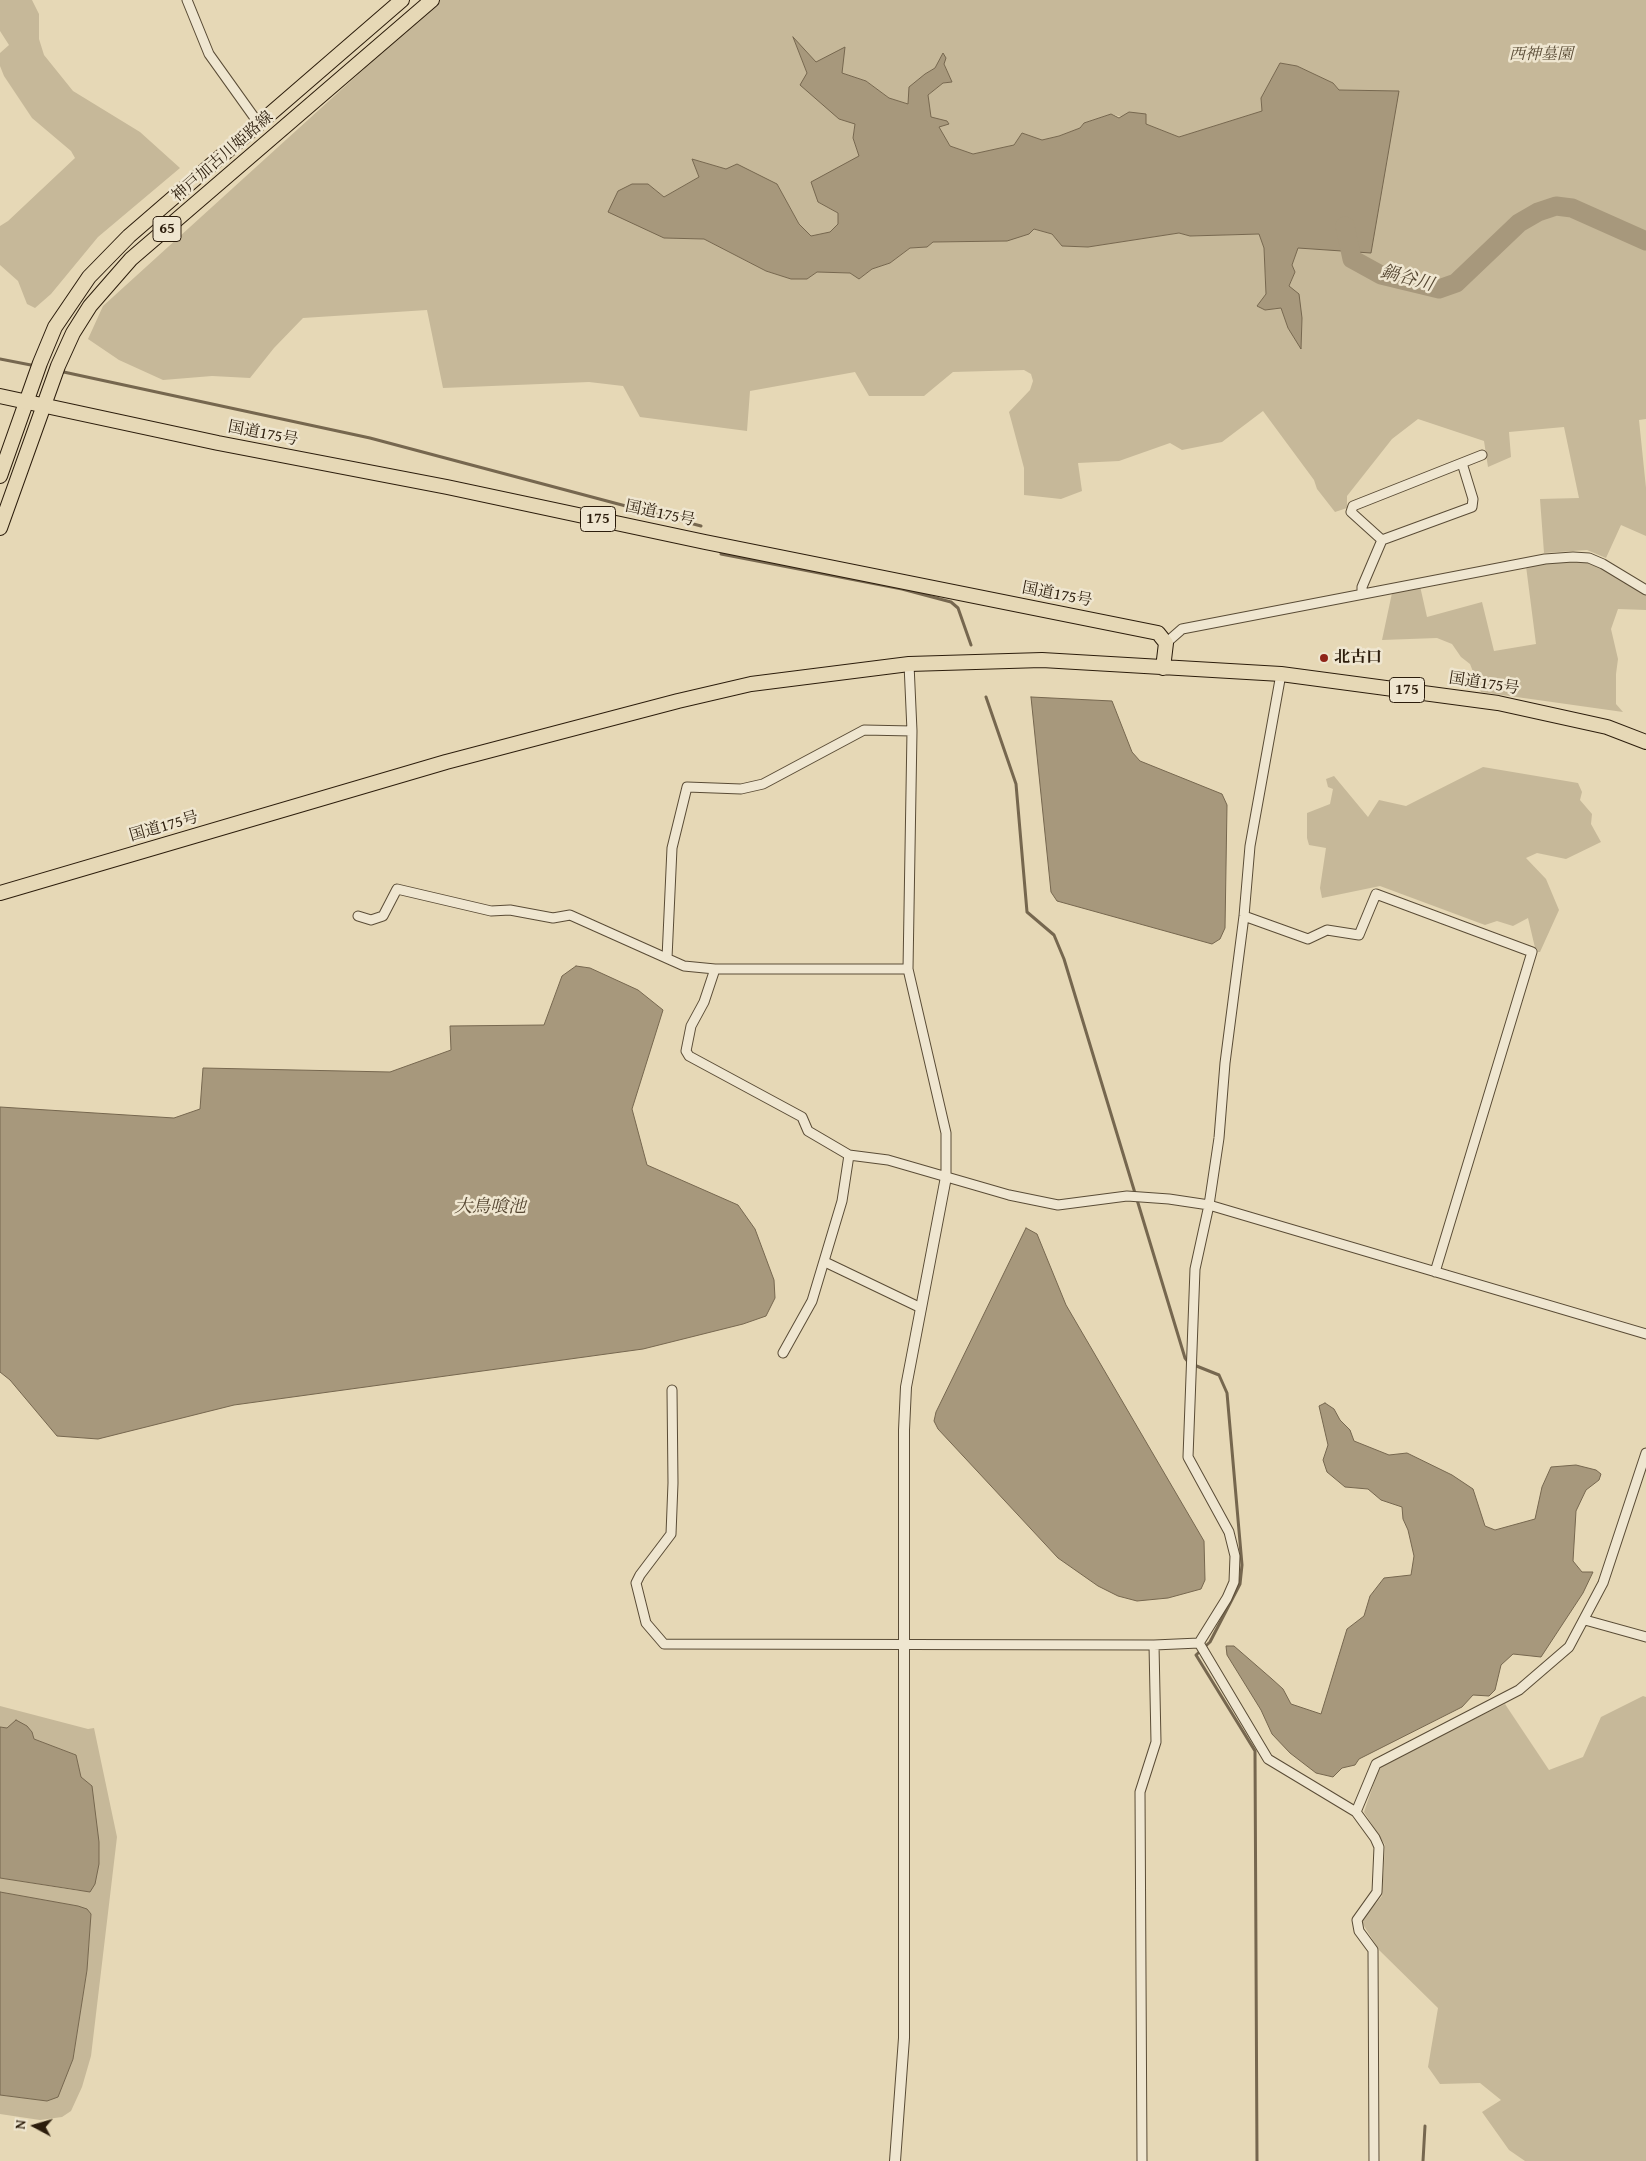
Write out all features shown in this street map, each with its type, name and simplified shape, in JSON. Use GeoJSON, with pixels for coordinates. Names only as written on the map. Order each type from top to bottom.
{"type":"FeatureCollection","features":[{"type":"Feature","properties":{"kind":"main road","name":"神戸加古川姫路線"},"geometry":{"type":"LineString","coordinates":[[0,476],[40,363],[55,327],[89,277],[129,236],[402,0]]}},
{"type":"Feature","properties":{"kind":"main road","name":"神戸加古川姫路線"},"geometry":{"type":"LineString","coordinates":[[0,528],[58,366],[73,333],[90,306],[131,259],[432,0]]}},
{"type":"Feature","properties":{"kind":"main road","name":"国道175号"},"geometry":{"type":"LineString","coordinates":[[0,396],[45,404],[218,443],[447,487],[734,548],[1158,633],[1166,643]]}},
{"type":"Feature","properties":{"kind":"main road"},"geometry":{"type":"LineString","coordinates":[[1162,668],[1166,643]]}},
{"type":"Feature","properties":{"kind":"main road","name":"国道175号"},"geometry":{"type":"LineString","coordinates":[[0,893],[446,762],[678,701],[751,684],[908,664],[1042,660],[1281,674],[1498,703],[1607,727],[1646,742]]}},
{"type":"Feature","properties":{"kind":"street"},"geometry":{"type":"LineString","coordinates":[[187,0],[209,54],[259,124]]}},
{"type":"Feature","properties":{"kind":"street"},"geometry":{"type":"LineString","coordinates":[[1382,540],[1351,512],[1353,506],[1482,455]]}},
{"type":"Feature","properties":{"kind":"street"},"geometry":{"type":"LineString","coordinates":[[1362,594],[1362,587],[1382,540],[1472,507],[1473,499],[1462,463]]}},
{"type":"Feature","properties":{"kind":"street"},"geometry":{"type":"LineString","coordinates":[[1166,643],[1182,629],[1545,559],[1589,558],[1603,564],[1646,590]]}},
{"type":"Feature","properties":{"kind":"street"},"geometry":{"type":"LineString","coordinates":[[895,2161],[904,2038],[904,1430],[906,1387],[946,1177],[946,1133],[908,970],[912,731],[908,664]]}},
{"type":"Feature","properties":{"kind":"street"},"geometry":{"type":"LineString","coordinates":[[1199,1643],[1228,1598],[1234,1582],[1235,1556],[1229,1532],[1188,1457],[1195,1269],[1209,1205],[1219,1138],[1225,1064],[1244,916],[1250,846],[1281,674]]}},
{"type":"Feature","properties":{"kind":"street"},"geometry":{"type":"LineString","coordinates":[[666,958],[672,848],[688,787],[741,789],[764,784],[864,730],[912,731]]}},
{"type":"Feature","properties":{"kind":"street"},"geometry":{"type":"LineString","coordinates":[[358,916],[371,920],[383,916],[397,889],[491,911],[510,910],[553,918],[570,915],[684,966],[714,969],[908,970]]}},
{"type":"Feature","properties":{"kind":"street"},"geometry":{"type":"LineString","coordinates":[[1244,916],[1308,939],[1327,930],[1359,936],[1376,894],[1532,952],[1435,1272]]}},
{"type":"Feature","properties":{"kind":"street"},"geometry":{"type":"LineString","coordinates":[[714,969],[704,1002],[691,1026],[686,1051],[689,1056],[802,1117],[808,1131],[849,1155],[888,1160],[1009,1195],[1058,1205],[1127,1196],[1169,1199],[1209,1205],[1646,1334]]}},
{"type":"Feature","properties":{"kind":"street"},"geometry":{"type":"LineString","coordinates":[[783,1353],[812,1301],[825,1262],[842,1201],[849,1155]]}},
{"type":"Feature","properties":{"kind":"street"},"geometry":{"type":"LineString","coordinates":[[825,1262],[921,1308]]}},
{"type":"Feature","properties":{"kind":"street"},"geometry":{"type":"LineString","coordinates":[[672,1390],[673,1522],[671,1534],[636,1583],[646,1623],[664,1644],[1154,1645],[1199,1643]]}},
{"type":"Feature","properties":{"kind":"street"},"geometry":{"type":"LineString","coordinates":[[1356,1812],[1376,1764],[1519,1690],[1569,1647],[1603,1583],[1646,1452]]}},
{"type":"Feature","properties":{"kind":"street"},"geometry":{"type":"LineString","coordinates":[[1585,1620],[1646,1637]]}},
{"type":"Feature","properties":{"kind":"street"},"geometry":{"type":"LineString","coordinates":[[1199,1643],[1268,1759],[1356,1812],[1375,1838],[1379,1847],[1377,1892],[1357,1920],[1359,1931],[1373,1950],[1374,2161]]}},
{"type":"Feature","properties":{"kind":"street"},"geometry":{"type":"LineString","coordinates":[[1142,2161],[1140,1792],[1156,1742],[1154,1645]]}},
{"type":"Feature","properties":{"kind":"green space"},"geometry":{"type":"Polygon","coordinates":[[[0,0],[32,0],[39,14],[39,39],[44,55],[73,91],[140,132],[180,168],[98,237],[51,294],[35,308],[27,304],[18,281],[0,265],[0,226],[8,221],[75,158],[71,151],[32,118],[4,76],[0,66],[0,53],[9,45],[0,31],[0,0]]]}},
{"type":"Feature","properties":{"kind":"green space","name":"西神墓園"},"geometry":{"type":"Polygon","coordinates":[[[440,0],[1646,0],[1646,419],[1639,420],[1646,488],[1646,536],[1621,525],[1606,558],[1587,550],[1544,553],[1540,499],[1579,498],[1564,427],[1509,432],[1511,457],[1488,467],[1484,441],[1418,419],[1392,439],[1347,496],[1347,508],[1335,512],[1263,411],[1222,442],[1182,450],[1170,443],[1119,461],[1078,463],[1082,491],[1061,499],[1024,495],[1024,468],[1009,412],[1030,390],[1033,381],[1031,374],[1024,370],[953,372],[924,396],[869,396],[855,372],[750,391],[747,431],[640,417],[623,386],[589,382],[443,388],[427,310],[303,318],[274,348],[250,378],[212,376],[163,380],[119,360],[88,339],[103,306],[440,0]],[[794,39],[807,73],[839,119],[855,123],[853,138],[859,156],[818,202],[838,213],[838,224],[830,233],[811,236],[799,224],[777,184],[692,159],[699,177],[664,197],[648,184],[664,238],[704,239],[766,271],[791,279],[807,279],[816,272],[850,273],[859,279],[872,269],[890,263],[910,248],[927,247],[933,242],[1007,241],[1034,229],[1052,234],[1062,246],[1088,247],[1179,233],[1190,236],[1259,234],[1264,248],[1266,294],[1258,306],[1265,310],[1281,308],[1288,328],[1301,348],[1302,318],[1289,287],[1295,272],[1292,265],[1298,247],[1371,252],[1398,91],[1339,90],[1333,83],[1297,66],[1280,63],[1261,98],[1262,111],[1179,137],[1146,124],[1111,114],[1084,123],[1080,128],[1059,136],[1042,140],[1022,133],[1014,145],[973,154],[950,146],[938,127],[949,123],[931,117],[928,95],[943,83],[952,82],[944,63],[943,54],[935,68],[925,74],[908,104],[889,98],[866,81],[816,62],[794,39]]]}},
{"type":"Feature","properties":{"kind":"green space"},"geometry":{"type":"Polygon","coordinates":[[[1573,559],[1600,566],[1646,593],[1646,610],[1618,609],[1611,629],[1618,659],[1616,704],[1623,712],[1481,692],[1470,664],[1461,657],[1452,644],[1437,638],[1382,640],[1392,593],[1420,586],[1427,617],[1482,602],[1494,651],[1536,644],[1526,566],[1573,559]]]}},
{"type":"Feature","properties":{"kind":"green space"},"geometry":{"type":"Polygon","coordinates":[[[1483,767],[1578,783],[1582,792],[1580,800],[1592,814],[1591,824],[1601,842],[1566,859],[1537,853],[1526,858],[1546,879],[1559,910],[1540,952],[1536,952],[1528,918],[1513,926],[1497,921],[1485,925],[1380,886],[1322,898],[1320,888],[1326,848],[1309,845],[1307,838],[1307,813],[1330,804],[1333,789],[1328,787],[1326,779],[1334,776],[1368,817],[1379,800],[1406,806],[1483,767]]]}},
{"type":"Feature","properties":{"kind":"green space"},"geometry":{"type":"Polygon","coordinates":[[[1643,1696],[1646,1697],[1646,2161],[1525,2161],[1509,2150],[1482,2112],[1501,2100],[1480,2083],[1440,2084],[1428,2067],[1438,2008],[1379,1950],[1361,1921],[1382,1896],[1385,1845],[1364,1812],[1380,1765],[1505,1704],[1549,1770],[1583,1757],[1601,1717],[1643,1696]]]}},
{"type":"Feature","properties":{"kind":"green space"},"geometry":{"type":"Polygon","coordinates":[[[0,1706],[88,1729],[94,1728],[117,1837],[91,2056],[82,2087],[71,2111],[62,2117],[40,2120],[0,2114],[0,2095],[47,2101],[73,2059],[87,1970],[91,1914],[78,1906],[0,1892],[0,1878],[80,1891],[81,1777],[76,1755],[34,1739],[32,1732],[0,1727],[0,1706]]]}},
{"type":"Feature","properties":{"kind":"water"},"geometry":{"type":"Polygon","coordinates":[[[793,37],[816,62],[845,47],[842,73],[866,81],[889,98],[908,104],[909,87],[935,68],[943,53],[946,58],[944,64],[952,82],[943,83],[928,95],[931,117],[947,121],[949,124],[939,127],[950,146],[973,154],[1014,145],[1022,133],[1042,140],[1059,136],[1080,128],[1084,123],[1111,114],[1119,118],[1129,112],[1146,114],[1146,124],[1179,137],[1262,111],[1261,98],[1280,63],[1297,66],[1333,83],[1339,90],[1399,91],[1371,253],[1298,248],[1292,265],[1295,272],[1289,286],[1299,294],[1302,318],[1301,349],[1288,328],[1281,308],[1265,310],[1257,306],[1266,294],[1264,248],[1259,234],[1190,236],[1179,233],[1088,247],[1062,246],[1052,234],[1034,229],[1029,234],[1007,241],[933,242],[927,247],[910,248],[890,263],[872,269],[859,279],[850,273],[817,272],[807,279],[791,279],[766,271],[704,239],[664,238],[608,212],[618,191],[632,184],[648,184],[664,197],[699,177],[692,159],[726,169],[737,164],[777,184],[799,224],[811,236],[830,232],[838,224],[838,213],[818,202],[811,182],[859,156],[853,138],[855,124],[839,119],[800,85],[807,73],[793,37]]]}},
{"type":"Feature","properties":{"kind":"water"},"geometry":{"type":"Polygon","coordinates":[[[1031,697],[1112,701],[1132,752],[1140,761],[1222,794],[1227,805],[1225,928],[1220,939],[1212,944],[1057,901],[1051,892],[1031,697]]]}},
{"type":"Feature","properties":{"kind":"water","name":"大鳥喰池"},"geometry":{"type":"Polygon","coordinates":[[[576,966],[590,968],[638,990],[663,1010],[632,1109],[647,1165],[738,1205],[755,1229],[774,1280],[775,1298],[766,1316],[743,1324],[643,1349],[234,1405],[98,1439],[57,1436],[10,1380],[0,1372],[0,1107],[174,1118],[200,1109],[203,1068],[390,1072],[451,1050],[450,1026],[544,1025],[562,976],[576,966]]]}},
{"type":"Feature","properties":{"kind":"water"},"geometry":{"type":"Polygon","coordinates":[[[1026,1228],[1037,1234],[1066,1305],[1204,1541],[1205,1580],[1201,1589],[1168,1598],[1137,1601],[1118,1596],[1098,1586],[1058,1558],[938,1429],[934,1421],[936,1412],[1026,1228]]]}},
{"type":"Feature","properties":{"kind":"water"},"geometry":{"type":"Polygon","coordinates":[[[1325,1403],[1334,1409],[1340,1420],[1350,1430],[1354,1441],[1389,1455],[1407,1453],[1452,1475],[1473,1489],[1485,1526],[1495,1530],[1535,1519],[1542,1487],[1551,1467],[1576,1465],[1596,1470],[1601,1474],[1599,1480],[1586,1490],[1576,1511],[1573,1561],[1582,1572],[1593,1572],[1583,1593],[1541,1657],[1513,1654],[1501,1665],[1495,1690],[1489,1696],[1473,1695],[1462,1707],[1359,1759],[1355,1765],[1342,1768],[1333,1777],[1316,1773],[1290,1753],[1272,1734],[1261,1710],[1227,1655],[1226,1646],[1234,1646],[1272,1679],[1283,1689],[1291,1704],[1321,1714],[1347,1629],[1364,1616],[1370,1596],[1384,1578],[1411,1575],[1414,1556],[1408,1530],[1403,1519],[1402,1507],[1381,1500],[1368,1489],[1345,1487],[1327,1472],[1323,1460],[1328,1445],[1319,1406],[1325,1403]]]}},
{"type":"Feature","properties":{"kind":"water"},"geometry":{"type":"Polygon","coordinates":[[[16,1720],[27,1726],[32,1732],[34,1739],[76,1755],[81,1777],[92,1786],[99,1842],[99,1864],[95,1884],[90,1892],[0,1878],[0,1727],[7,1728],[16,1720]]]}},
{"type":"Feature","properties":{"kind":"water"},"geometry":{"type":"Polygon","coordinates":[[[0,1892],[78,1906],[87,1909],[91,1914],[87,1970],[73,2059],[58,2097],[47,2101],[0,2095],[0,1892]]]}},
{"type":"Feature","properties":{"kind":"waterway","name":"鍋谷川"},"geometry":{"type":"LineString","coordinates":[[1345,226],[1352,259],[1381,275],[1439,289],[1456,283],[1519,223],[1538,212],[1556,206],[1572,208],[1646,241]]}},
{"type":"Feature","properties":{"kind":"waterway"},"geometry":{"type":"LineString","coordinates":[[0,359],[36,366]]}},
{"type":"Feature","properties":{"kind":"waterway"},"geometry":{"type":"LineString","coordinates":[[59,371],[370,438],[701,526]]}},
{"type":"Feature","properties":{"kind":"waterway"},"geometry":{"type":"LineString","coordinates":[[721,554],[902,589],[951,602],[958,608],[971,645]]}},
{"type":"Feature","properties":{"kind":"waterway"},"geometry":{"type":"LineString","coordinates":[[986,697],[1016,784],[1027,912],[1054,935],[1064,959],[1185,1358],[1189,1363],[1219,1375],[1227,1393],[1242,1565],[1240,1584],[1210,1642],[1196,1655],[1255,1751],[1257,2161]]}},
{"type":"Feature","properties":{"kind":"waterway"},"geometry":{"type":"LineString","coordinates":[[1423,2161],[1425,2126]]}},
{"type":"Feature","properties":{"kind":"place","name":"北古口"},"geometry":{"type":"Point","coordinates":[1324,658]}}]}
